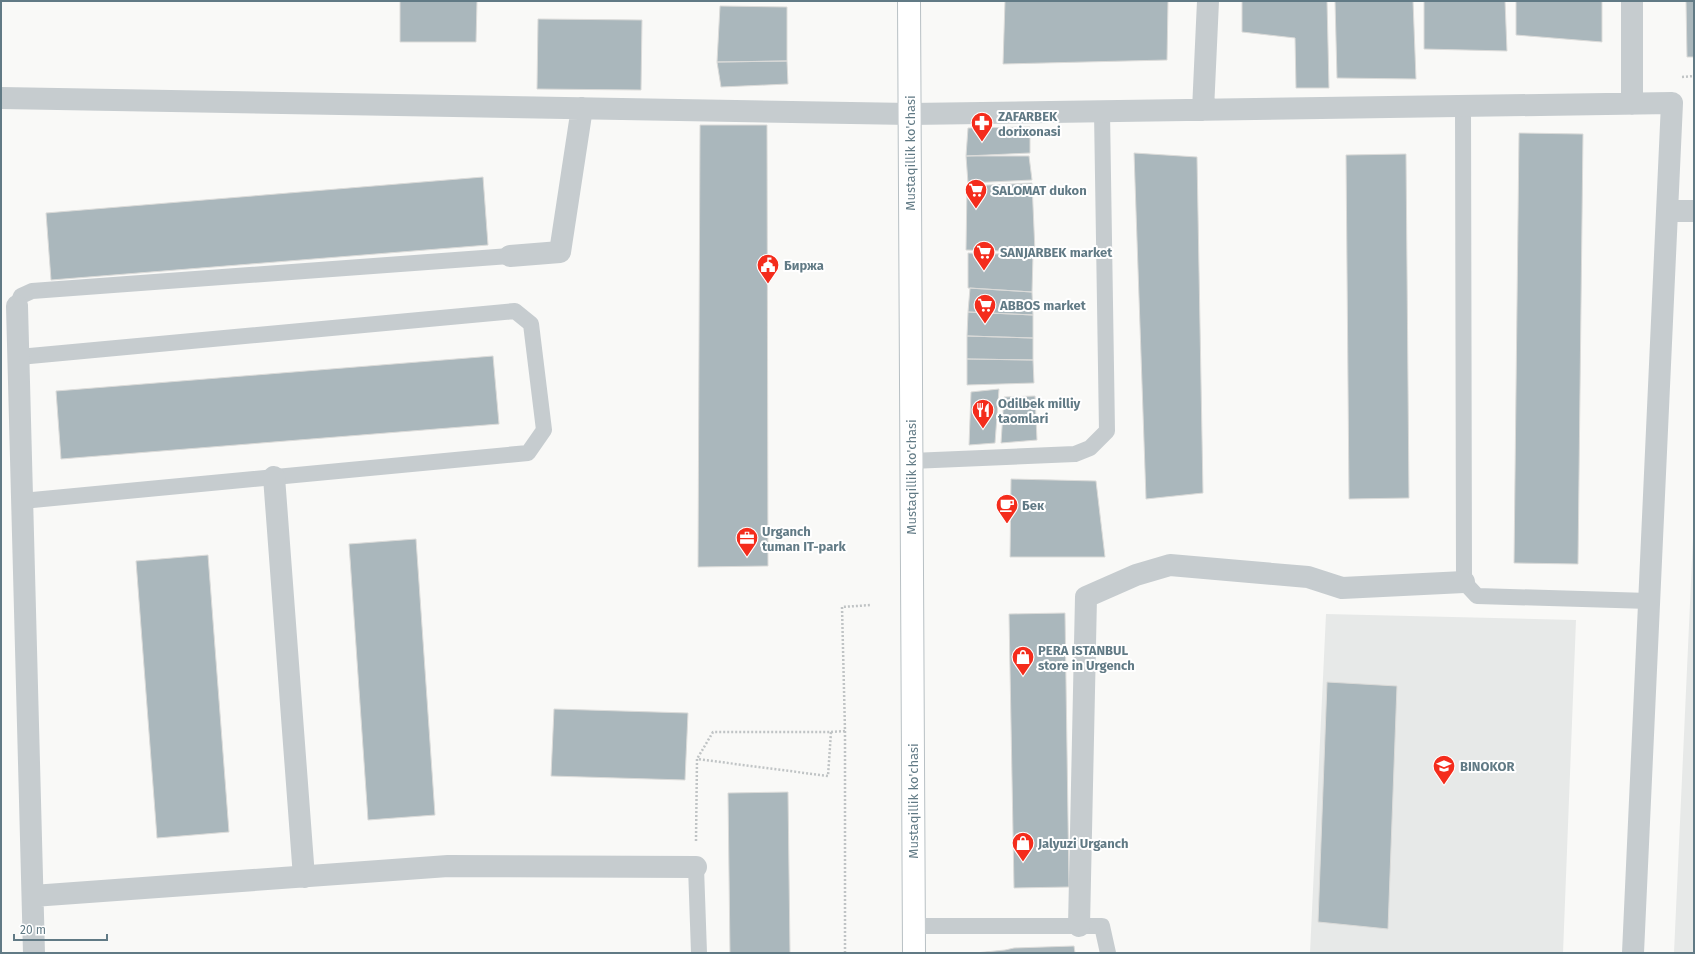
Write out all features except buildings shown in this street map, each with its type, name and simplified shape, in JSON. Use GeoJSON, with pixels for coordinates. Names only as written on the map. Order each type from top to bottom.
{"type":"FeatureCollection","features":[{"type":"Feature","properties":{"kind":"main road","name":"Mustaqillik ko'chasi"},"geometry":{"type":"LineString","coordinates":[[909,1],[914,953]]}},
{"type":"Feature","properties":{"kind":"street"},"geometry":{"type":"LineString","coordinates":[[1203,110],[1208,1]]}},
{"type":"Feature","properties":{"kind":"street"},"geometry":{"type":"LineString","coordinates":[[1632,1],[1632,104]]}},
{"type":"Feature","properties":{"kind":"street"},"geometry":{"type":"LineString","coordinates":[[1,98],[910,114],[1672,103],[1633,953]]}},
{"type":"Feature","properties":{"kind":"street"},"geometry":{"type":"LineString","coordinates":[[510,256],[560,252],[582,108]]}},
{"type":"Feature","properties":{"kind":"street"},"geometry":{"type":"LineString","coordinates":[[1667,211],[1694,211]]}},
{"type":"Feature","properties":{"kind":"street"},"geometry":{"type":"LineString","coordinates":[[17,306],[34,953]]}},
{"type":"Feature","properties":{"kind":"street"},"geometry":{"type":"LineString","coordinates":[[274,477],[304,877]]}},
{"type":"Feature","properties":{"kind":"street"},"geometry":{"type":"LineString","coordinates":[[1079,926],[1086,597],[1136,575],[1170,565],[1308,577],[1342,588],[1464,582]]}},
{"type":"Feature","properties":{"kind":"street"},"geometry":{"type":"LineString","coordinates":[[33,896],[448,866],[696,867]]}},
{"type":"Feature","properties":{"kind":"lane"},"geometry":{"type":"LineString","coordinates":[[1463,107],[1464,582],[1477,596],[1649,601]]}},
{"type":"Feature","properties":{"kind":"lane"},"geometry":{"type":"LineString","coordinates":[[911,461],[1075,454],[1090,448],[1107,431],[1102,112]]}},
{"type":"Feature","properties":{"kind":"lane"},"geometry":{"type":"LineString","coordinates":[[17,306],[21,296],[32,291],[510,256]]}},
{"type":"Feature","properties":{"kind":"lane"},"geometry":{"type":"LineString","coordinates":[[19,357],[515,311],[531,324],[544,430],[528,453],[22,501]]}},
{"type":"Feature","properties":{"kind":"lane"},"geometry":{"type":"LineString","coordinates":[[696,867],[699,953]]}},
{"type":"Feature","properties":{"kind":"lane"},"geometry":{"type":"LineString","coordinates":[[914,926],[1102,926],[1108,953]]}},
{"type":"Feature","properties":{"kind":"path"},"geometry":{"type":"LineString","coordinates":[[845,953],[845,731],[842,607],[871,605]]}},
{"type":"Feature","properties":{"kind":"path"},"geometry":{"type":"LineString","coordinates":[[696,867],[697,759],[713,732],[845,731]]}},
{"type":"Feature","properties":{"kind":"path"},"geometry":{"type":"LineString","coordinates":[[697,759],[828,776],[830,732]]}},
{"type":"Feature","properties":{"kind":"shaded area"},"geometry":{"type":"Polygon","coordinates":[[[1694,516],[1694,953],[1674,953],[1694,516]]]}},
{"type":"Feature","properties":{"kind":"shaded area","name":"BINOKOR"},"geometry":{"type":"Polygon","coordinates":[[[1326,614],[1576,620],[1563,953],[1310,953],[1326,614]]]}},
{"type":"Feature","properties":{"kind":"place","name":"ZAFARBEK dorixonasi"},"geometry":{"type":"Point","coordinates":[982,142]}},
{"type":"Feature","properties":{"kind":"place","name":"SALOMAT dukon"},"geometry":{"type":"Point","coordinates":[976,210]}},
{"type":"Feature","properties":{"kind":"place","name":"SANJARBEK market"},"geometry":{"type":"Point","coordinates":[984,272]}},
{"type":"Feature","properties":{"kind":"place","name":"Биржа"},"geometry":{"type":"Point","coordinates":[768,284]}},
{"type":"Feature","properties":{"kind":"place","name":"ABBOS market"},"geometry":{"type":"Point","coordinates":[985,324]}},
{"type":"Feature","properties":{"kind":"place","name":"Odilbek milliy taomlari"},"geometry":{"type":"Point","coordinates":[983,430]}},
{"type":"Feature","properties":{"kind":"place","name":"Бек"},"geometry":{"type":"Point","coordinates":[1007,524]}},
{"type":"Feature","properties":{"kind":"place","name":"Urganch tuman IT-park"},"geometry":{"type":"Point","coordinates":[747,558]}},
{"type":"Feature","properties":{"kind":"place","name":"PERA ISTANBUL store in Urgench"},"geometry":{"type":"Point","coordinates":[1023,676]}},
{"type":"Feature","properties":{"kind":"place","name":"BINOKOR"},"geometry":{"type":"Point","coordinates":[1444,786]}},
{"type":"Feature","properties":{"kind":"place","name":"Jalyuzi Urganch"},"geometry":{"type":"Point","coordinates":[1023,862]}}]}
